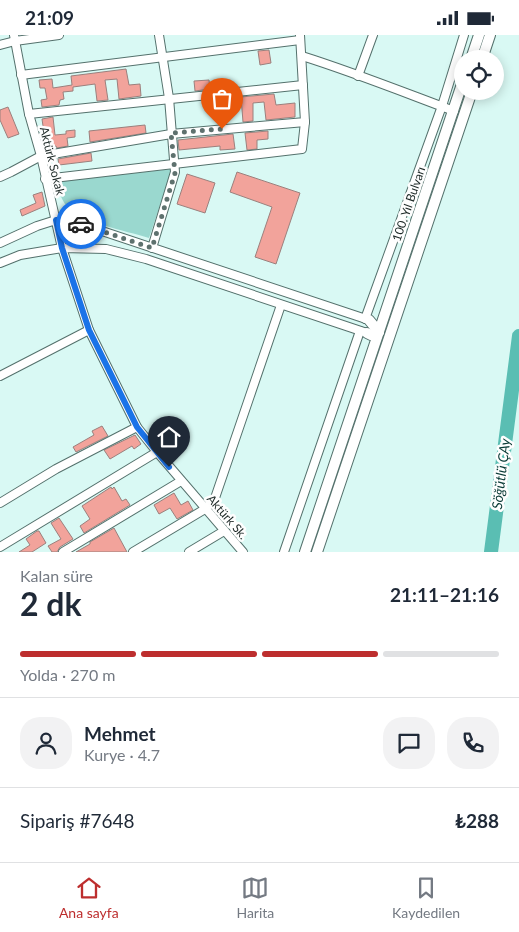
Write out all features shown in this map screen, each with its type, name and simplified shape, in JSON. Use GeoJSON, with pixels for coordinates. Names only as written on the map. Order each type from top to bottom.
{"type":"FeatureCollection","features":[{"type":"Feature","properties":{"kind":"main road"},"geometry":{"type":"LineString","coordinates":[[474,50],[479,35]]}},
{"type":"Feature","properties":{"kind":"main road"},"geometry":{"type":"LineString","coordinates":[[485,50],[490,35]]}},
{"type":"Feature","properties":{"kind":"main road","name":"100. Yıl Bulvarı"},"geometry":{"type":"LineString","coordinates":[[317,552],[457,100]]}},
{"type":"Feature","properties":{"kind":"main road","name":"100. Yıl Bulvarı"},"geometry":{"type":"LineString","coordinates":[[305,552],[469,100]]}},
{"type":"Feature","properties":{"kind":"main road"},"geometry":{"type":"LineString","coordinates":[[367,319],[384,334]]}},
{"type":"Feature","properties":{"kind":"main road"},"geometry":{"type":"LineString","coordinates":[[364,332],[370,335],[384,334]]}},
{"type":"Feature","properties":{"kind":"street"},"geometry":{"type":"LineString","coordinates":[[0,45],[14,38],[59,35]]}},
{"type":"Feature","properties":{"kind":"street"},"geometry":{"type":"LineString","coordinates":[[152,248],[175,173],[168,98],[159,35]]}},
{"type":"Feature","properties":{"kind":"street"},"geometry":{"type":"LineString","coordinates":[[358,76],[373,35]]}},
{"type":"Feature","properties":{"kind":"street"},"geometry":{"type":"LineString","coordinates":[[0,243],[56,220],[81,224],[367,319],[442,106],[464,35]]}},
{"type":"Feature","properties":{"kind":"street","name":"Aktürk Sokak"},"geometry":{"type":"LineString","coordinates":[[14,38],[29,114],[41,156],[62,248],[89,330],[137,427]]}},
{"type":"Feature","properties":{"kind":"street"},"geometry":{"type":"LineString","coordinates":[[21,75],[163,58],[300,38],[305,123],[302,149],[45,179]]}},
{"type":"Feature","properties":{"kind":"street"},"geometry":{"type":"LineString","coordinates":[[302,56],[454,111]]}},
{"type":"Feature","properties":{"kind":"street"},"geometry":{"type":"LineString","coordinates":[[29,114],[303,85]]}},
{"type":"Feature","properties":{"kind":"street"},"geometry":{"type":"LineString","coordinates":[[0,177],[41,156],[171,133],[305,123]]}},
{"type":"Feature","properties":{"kind":"street"},"geometry":{"type":"LineString","coordinates":[[0,263],[20,255],[62,248],[106,249],[146,259],[364,332],[284,552]]}},
{"type":"Feature","properties":{"kind":"street"},"geometry":{"type":"LineString","coordinates":[[133,552],[205,509],[215,498],[281,305]]}},
{"type":"Feature","properties":{"kind":"street"},"geometry":{"type":"LineString","coordinates":[[0,375],[89,330]]}},
{"type":"Feature","properties":{"kind":"street"},"geometry":{"type":"LineString","coordinates":[[0,503],[56,469],[137,427]]}},
{"type":"Feature","properties":{"kind":"street","name":"Aktürk Sk."},"geometry":{"type":"LineString","coordinates":[[137,427],[243,552]]}},
{"type":"Feature","properties":{"kind":"street"},"geometry":{"type":"LineString","coordinates":[[0,547],[157,452]]}},
{"type":"Feature","properties":{"kind":"street"},"geometry":{"type":"LineString","coordinates":[[63,552],[181,481]]}},
{"type":"Feature","properties":{"kind":"street"},"geometry":{"type":"LineString","coordinates":[[189,552],[198,549],[224,531]]}},
{"type":"Feature","properties":{"kind":"green space"},"geometry":{"type":"Polygon","coordinates":[[[172,169],[149,238],[82,217],[65,204],[55,182],[172,169]]]}},
{"type":"Feature","properties":{"kind":"building"},"geometry":{"type":"Polygon","coordinates":[[[269,50],[271,63],[260,65],[258,51],[269,50]]]}},
{"type":"Feature","properties":{"kind":"building"},"geometry":{"type":"Polygon","coordinates":[[[126,69],[129,85],[140,84],[141,96],[119,99],[117,79],[105,80],[108,100],[97,101],[95,84],[73,87],[73,91],[63,92],[64,99],[60,100],[59,105],[42,107],[41,100],[47,99],[45,88],[40,88],[39,80],[52,79],[53,88],[72,85],[71,76],[126,69]]]}},
{"type":"Feature","properties":{"kind":"building"},"geometry":{"type":"Polygon","coordinates":[[[209,80],[210,89],[195,91],[194,81],[209,80]]]}},
{"type":"Feature","properties":{"kind":"building"},"geometry":{"type":"Polygon","coordinates":[[[274,94],[276,105],[295,103],[295,117],[266,120],[264,102],[253,103],[253,121],[243,122],[241,97],[274,94]]]}},
{"type":"Feature","properties":{"kind":"building"},"geometry":{"type":"Polygon","coordinates":[[[8,107],[19,134],[8,138],[0,120],[0,110],[8,107]]]}},
{"type":"Feature","properties":{"kind":"building"},"geometry":{"type":"Polygon","coordinates":[[[53,117],[55,135],[66,134],[66,131],[75,130],[75,137],[67,138],[68,146],[46,147],[42,119],[53,117]]]}},
{"type":"Feature","properties":{"kind":"building"},"geometry":{"type":"Polygon","coordinates":[[[145,125],[146,133],[90,142],[89,131],[145,125]]]}},
{"type":"Feature","properties":{"kind":"building"},"geometry":{"type":"Polygon","coordinates":[[[268,131],[268,139],[257,140],[257,149],[247,150],[245,133],[268,131]]]}},
{"type":"Feature","properties":{"kind":"building"},"geometry":{"type":"Polygon","coordinates":[[[233,134],[235,149],[220,150],[220,146],[179,150],[178,140],[233,134]]]}},
{"type":"Feature","properties":{"kind":"building"},"geometry":{"type":"Polygon","coordinates":[[[91,153],[92,161],[59,165],[58,159],[91,153]]]}},
{"type":"Feature","properties":{"kind":"building"},"geometry":{"type":"Polygon","coordinates":[[[237,172],[300,193],[276,264],[255,257],[272,207],[230,192],[237,172]]]}},
{"type":"Feature","properties":{"kind":"building"},"geometry":{"type":"Polygon","coordinates":[[[187,174],[215,183],[205,213],[177,204],[187,174]]]}},
{"type":"Feature","properties":{"kind":"building"},"geometry":{"type":"Polygon","coordinates":[[[42,192],[45,206],[22,216],[20,210],[36,203],[33,195],[42,192]]]}},
{"type":"Feature","properties":{"kind":"building"},"geometry":{"type":"Polygon","coordinates":[[[102,426],[108,436],[76,452],[73,447],[94,435],[92,431],[102,426]]]}},
{"type":"Feature","properties":{"kind":"building"},"geometry":{"type":"Polygon","coordinates":[[[135,435],[141,444],[134,449],[132,446],[110,459],[104,450],[135,435]]]}},
{"type":"Feature","properties":{"kind":"building"},"geometry":{"type":"Polygon","coordinates":[[[111,487],[112,489],[114,487],[122,501],[126,499],[130,505],[84,533],[80,526],[90,519],[82,506],[111,487]]]}},
{"type":"Feature","properties":{"kind":"building"},"geometry":{"type":"Polygon","coordinates":[[[174,493],[181,505],[188,501],[193,510],[177,519],[170,508],[159,514],[154,505],[174,493]]]}},
{"type":"Feature","properties":{"kind":"building"},"geometry":{"type":"Polygon","coordinates":[[[59,518],[73,539],[60,547],[57,552],[52,552],[48,546],[61,539],[51,523],[59,518]]]}},
{"type":"Feature","properties":{"kind":"building"},"geometry":{"type":"Polygon","coordinates":[[[114,528],[127,552],[76,552],[90,544],[90,542],[114,528]]]}},
{"type":"Feature","properties":{"kind":"building"},"geometry":{"type":"Polygon","coordinates":[[[39,531],[46,543],[32,552],[19,552],[30,545],[26,539],[39,531]]]}},
{"type":"Feature","properties":{"kind":"waterway","name":"Söğütlü ÇAy"},"geometry":{"type":"LineString","coordinates":[[491,552],[519,336]]}},
{"type":"Feature","properties":{"kind":"way so far"},"geometry":{"type":"LineString","coordinates":[[81,224],[152,248],[175,173],[171,133],[222,129]]}},
{"type":"Feature","properties":{"kind":"route"},"geometry":{"type":"LineString","coordinates":[[81,224],[56,220],[62,248],[89,330],[137,427],[169,467]]}}]}
